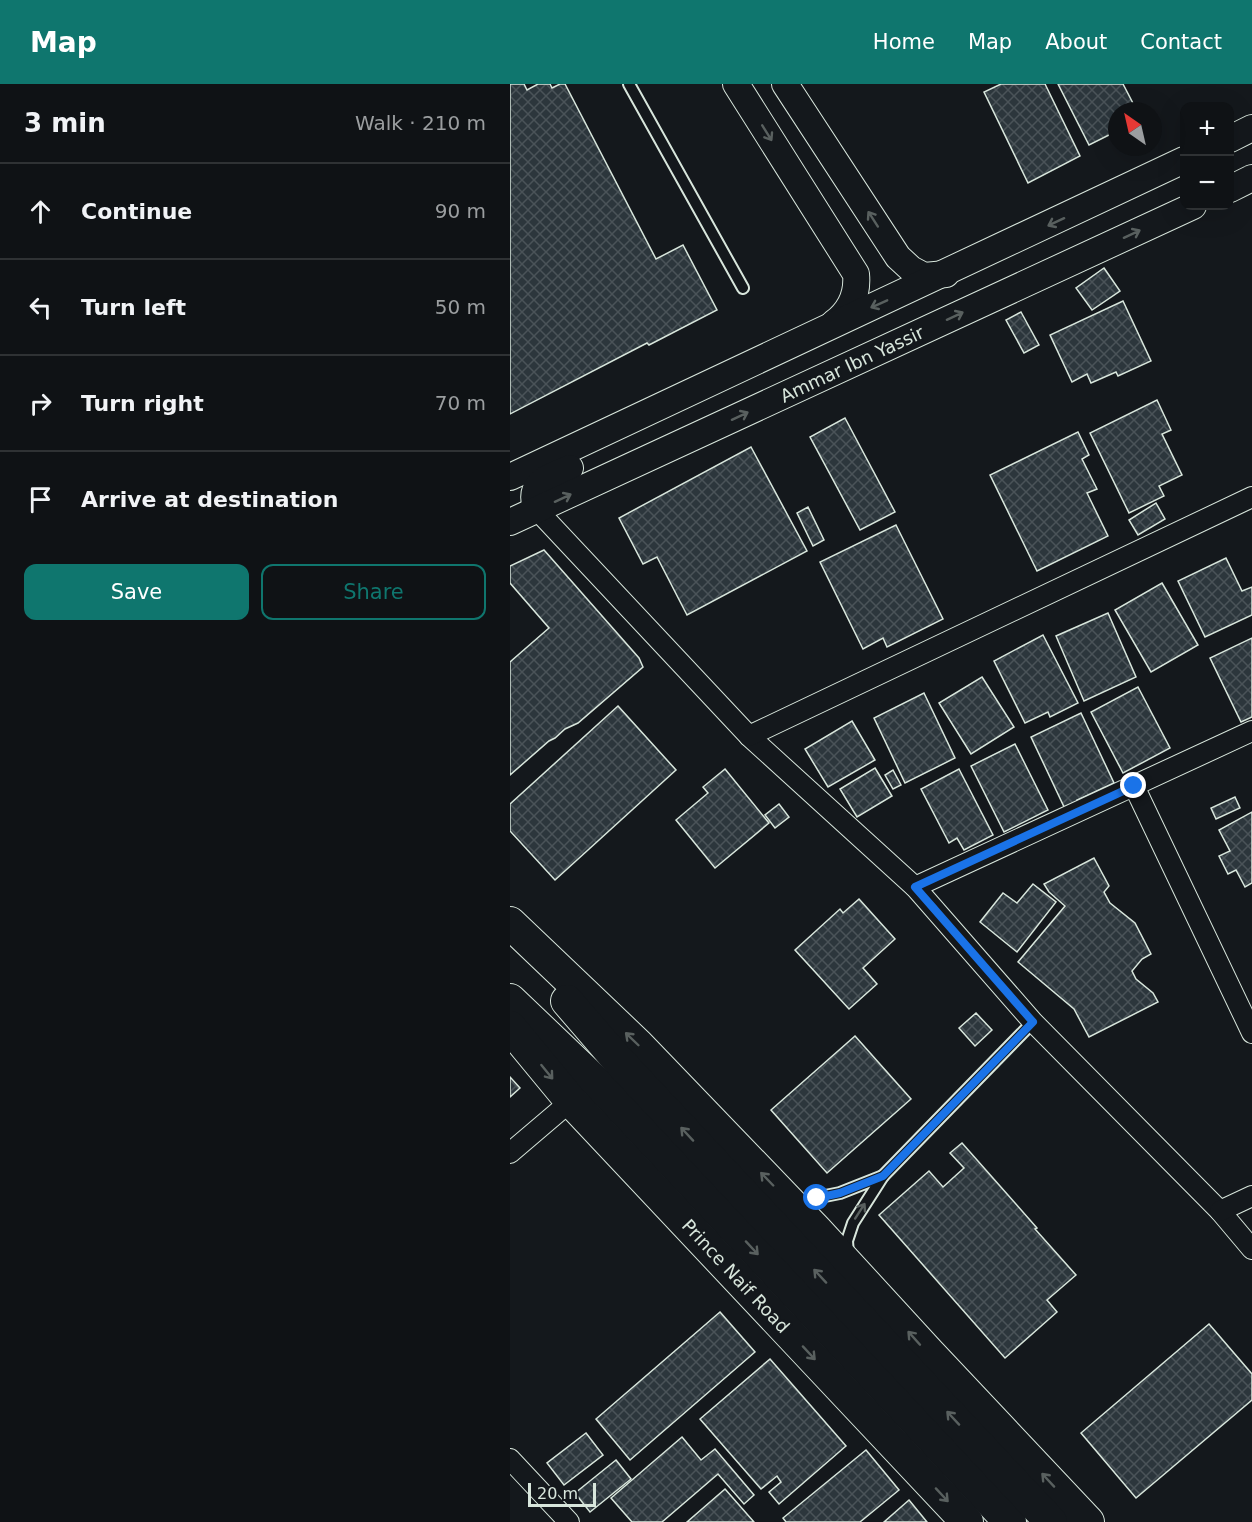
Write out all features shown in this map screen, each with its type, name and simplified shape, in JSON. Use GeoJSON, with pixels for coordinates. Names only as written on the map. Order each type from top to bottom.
{"type":"FeatureCollection","features":[{"type":"Feature","properties":{"kind":"main road"},"geometry":{"type":"LineString","coordinates":[[510,923],[638,1045],[790,1203],[1088,1522]]}},
{"type":"Feature","properties":{"kind":"main road"},"geometry":{"type":"LineString","coordinates":[[510,935],[617,1059],[1051,1522]]}},
{"type":"Feature","properties":{"kind":"main road"},"geometry":{"type":"LineString","coordinates":[[510,1000],[597,1083],[1010,1522]]}},
{"type":"Feature","properties":{"kind":"main road","name":"Prince Naif Road"},"geometry":{"type":"LineString","coordinates":[[510,1027],[571,1101],[967,1522]]}},
{"type":"Feature","properties":{"kind":"street"},"geometry":{"type":"LineString","coordinates":[[736,84],[856,274],[857,287],[853,301],[842,317],[829,327]]}},
{"type":"Feature","properties":{"kind":"street"},"geometry":{"type":"LineString","coordinates":[[785,84],[898,257],[911,269],[924,276],[946,274]]}},
{"type":"Feature","properties":{"kind":"street"},"geometry":{"type":"LineString","coordinates":[[1234,137],[1252,128]]}},
{"type":"Feature","properties":{"kind":"street"},"geometry":{"type":"LineString","coordinates":[[510,477],[1180,162]]}},
{"type":"Feature","properties":{"kind":"street"},"geometry":{"type":"LineString","coordinates":[[1234,187],[1252,178]]}},
{"type":"Feature","properties":{"kind":"street","name":"Ammar Ibn Yassir"},"geometry":{"type":"LineString","coordinates":[[510,522],[1184,210]]}},
{"type":"Feature","properties":{"kind":"street"},"geometry":{"type":"LineString","coordinates":[[719,379],[647,431],[542,481],[535,490],[533,500],[537,510],[749,736],[915,887],[1033,1022],[1220,1211],[1252,1249]]}},
{"type":"Feature","properties":{"kind":"street"},"geometry":{"type":"LineString","coordinates":[[749,736],[1252,497]]}},
{"type":"Feature","properties":{"kind":"street"},"geometry":{"type":"LineString","coordinates":[[915,887],[1252,731]]}},
{"type":"Feature","properties":{"kind":"street"},"geometry":{"type":"LineString","coordinates":[[1134,786],[1252,1033]]}},
{"type":"Feature","properties":{"kind":"street"},"geometry":{"type":"LineString","coordinates":[[510,1153],[571,1101]]}},
{"type":"Feature","properties":{"kind":"street"},"geometry":{"type":"LineString","coordinates":[[1220,1211],[1252,1196]]}},
{"type":"Feature","properties":{"kind":"street"},"geometry":{"type":"LineString","coordinates":[[510,1459],[569,1522]]}},
{"type":"Feature","properties":{"kind":"lane"},"geometry":{"type":"LineString","coordinates":[[629,84],[743,288]]}},
{"type":"Feature","properties":{"kind":"lane"},"geometry":{"type":"LineString","coordinates":[[849,1266],[847,1241],[849,1232],[883,1176],[1033,1022]]}},
{"type":"Feature","properties":{"kind":"lane"},"geometry":{"type":"LineString","coordinates":[[790,1203],[840,1193],[883,1176]]}},
{"type":"Feature","properties":{"kind":"building"},"geometry":{"type":"Polygon","coordinates":[[[510,84],[524,84],[527,90],[538,84],[550,84],[552,88],[565,84],[656,259],[683,245],[717,310],[649,345],[647,343],[510,414],[510,84]]]}},
{"type":"Feature","properties":{"kind":"building"},"geometry":{"type":"Polygon","coordinates":[[[1001,84],[1045,84],[1080,156],[1028,183],[984,92],[1001,84]]]}},
{"type":"Feature","properties":{"kind":"building"},"geometry":{"type":"Polygon","coordinates":[[[1058,84],[1123,84],[1132,102],[1108,102],[1108,136],[1089,145],[1058,84]]]}},
{"type":"Feature","properties":{"kind":"building"},"geometry":{"type":"Polygon","coordinates":[[[1104,268],[1120,291],[1092,310],[1076,288],[1104,268]]]}},
{"type":"Feature","properties":{"kind":"building"},"geometry":{"type":"Polygon","coordinates":[[[1123,301],[1151,361],[1118,376],[1116,372],[1091,383],[1087,374],[1072,382],[1050,335],[1123,301]]]}},
{"type":"Feature","properties":{"kind":"building"},"geometry":{"type":"Polygon","coordinates":[[[1021,312],[1039,345],[1024,353],[1006,320],[1021,312]]]}},
{"type":"Feature","properties":{"kind":"building"},"geometry":{"type":"Polygon","coordinates":[[[1157,400],[1171,430],[1162,434],[1182,475],[1159,486],[1164,496],[1129,513],[1090,433],[1157,400]]]}},
{"type":"Feature","properties":{"kind":"building"},"geometry":{"type":"Polygon","coordinates":[[[845,418],[895,512],[860,530],[810,437],[845,418]]]}},
{"type":"Feature","properties":{"kind":"building"},"geometry":{"type":"Polygon","coordinates":[[[1078,432],[1089,455],[1082,459],[1097,489],[1087,493],[1108,536],[1037,571],[990,475],[1078,432]]]}},
{"type":"Feature","properties":{"kind":"building"},"geometry":{"type":"Polygon","coordinates":[[[751,447],[807,551],[687,615],[657,557],[643,564],[619,518],[751,447]]]}},
{"type":"Feature","properties":{"kind":"building"},"geometry":{"type":"Polygon","coordinates":[[[1156,503],[1165,519],[1138,535],[1129,520],[1156,503]]]}},
{"type":"Feature","properties":{"kind":"building"},"geometry":{"type":"Polygon","coordinates":[[[808,507],[824,540],[813,546],[797,513],[808,507]]]}},
{"type":"Feature","properties":{"kind":"building"},"geometry":{"type":"Polygon","coordinates":[[[896,525],[943,619],[887,647],[883,638],[863,649],[820,562],[896,525]]]}},
{"type":"Feature","properties":{"kind":"building"},"geometry":{"type":"Polygon","coordinates":[[[544,550],[639,658],[643,667],[578,723],[549,741],[510,775],[510,662],[549,628],[510,583],[510,566],[544,550]]]}},
{"type":"Feature","properties":{"kind":"building"},"geometry":{"type":"Polygon","coordinates":[[[1226,558],[1242,591],[1252,587],[1252,615],[1205,637],[1178,581],[1226,558]]]}},
{"type":"Feature","properties":{"kind":"building"},"geometry":{"type":"Polygon","coordinates":[[[1162,583],[1198,645],[1151,672],[1115,610],[1162,583]]]}},
{"type":"Feature","properties":{"kind":"building"},"geometry":{"type":"Polygon","coordinates":[[[1108,613],[1136,677],[1084,701],[1056,636],[1108,613]]]}},
{"type":"Feature","properties":{"kind":"building"},"geometry":{"type":"Polygon","coordinates":[[[1043,635],[1078,703],[1050,717],[1048,712],[1025,723],[994,661],[1043,635]]]}},
{"type":"Feature","properties":{"kind":"building"},"geometry":{"type":"Polygon","coordinates":[[[1252,638],[1252,717],[1241,722],[1210,658],[1252,638]]]}},
{"type":"Feature","properties":{"kind":"building"},"geometry":{"type":"Polygon","coordinates":[[[982,677],[1014,727],[971,754],[939,703],[982,677]]]}},
{"type":"Feature","properties":{"kind":"building"},"geometry":{"type":"Polygon","coordinates":[[[1138,687],[1170,748],[1123,773],[1091,712],[1138,687]]]}},
{"type":"Feature","properties":{"kind":"building"},"geometry":{"type":"Polygon","coordinates":[[[924,693],[955,758],[905,783],[874,718],[924,693]]]}},
{"type":"Feature","properties":{"kind":"building"},"geometry":{"type":"Polygon","coordinates":[[[618,706],[676,770],[555,880],[510,831],[510,804],[618,706]]]}},
{"type":"Feature","properties":{"kind":"building"},"geometry":{"type":"Polygon","coordinates":[[[1081,713],[1114,783],[1077,800],[1080,805],[1066,811],[1031,737],[1081,713]]]}},
{"type":"Feature","properties":{"kind":"building"},"geometry":{"type":"Polygon","coordinates":[[[852,721],[875,760],[828,787],[805,749],[852,721]]]}},
{"type":"Feature","properties":{"kind":"building"},"geometry":{"type":"Polygon","coordinates":[[[1015,744],[1048,810],[1004,832],[971,766],[1015,744]]]}},
{"type":"Feature","properties":{"kind":"building"},"geometry":{"type":"Polygon","coordinates":[[[875,768],[892,796],[857,817],[840,789],[875,768]]]}},
{"type":"Feature","properties":{"kind":"building"},"geometry":{"type":"Polygon","coordinates":[[[725,769],[769,823],[715,868],[676,820],[708,793],[703,787],[725,769]]]}},
{"type":"Feature","properties":{"kind":"building"},"geometry":{"type":"Polygon","coordinates":[[[959,769],[993,835],[964,850],[957,838],[949,843],[921,789],[959,769]]]}},
{"type":"Feature","properties":{"kind":"building"},"geometry":{"type":"Polygon","coordinates":[[[893,770],[901,785],[893,789],[885,775],[893,770]]]}},
{"type":"Feature","properties":{"kind":"building"},"geometry":{"type":"Polygon","coordinates":[[[1235,797],[1240,808],[1216,819],[1211,808],[1235,797]]]}},
{"type":"Feature","properties":{"kind":"building"},"geometry":{"type":"Polygon","coordinates":[[[779,804],[789,817],[775,828],[765,815],[779,804]]]}},
{"type":"Feature","properties":{"kind":"building"},"geometry":{"type":"Polygon","coordinates":[[[1252,812],[1252,883],[1245,887],[1236,870],[1228,874],[1219,856],[1230,851],[1219,830],[1252,812]]]}},
{"type":"Feature","properties":{"kind":"building"},"geometry":{"type":"Polygon","coordinates":[[[1094,858],[1109,886],[1104,892],[1110,903],[1135,923],[1151,954],[1142,959],[1132,971],[1136,979],[1153,993],[1158,1002],[1089,1037],[1074,1009],[1018,962],[1065,906],[1049,892],[1044,884],[1094,858]]]}},
{"type":"Feature","properties":{"kind":"building"},"geometry":{"type":"Polygon","coordinates":[[[1033,884],[1056,902],[1017,952],[980,922],[1003,893],[1017,903],[1033,884]]]}},
{"type":"Feature","properties":{"kind":"building"},"geometry":{"type":"Polygon","coordinates":[[[859,899],[895,939],[863,968],[877,984],[849,1009],[795,950],[840,909],[843,913],[859,899]]]}},
{"type":"Feature","properties":{"kind":"building"},"geometry":{"type":"Polygon","coordinates":[[[976,1013],[992,1030],[975,1046],[959,1028],[976,1013]]]}},
{"type":"Feature","properties":{"kind":"building"},"geometry":{"type":"Polygon","coordinates":[[[855,1036],[911,1099],[827,1173],[771,1110],[855,1036]]]}},
{"type":"Feature","properties":{"kind":"building"},"geometry":{"type":"Polygon","coordinates":[[[510,1077],[520,1088],[510,1097],[510,1077]]]}},
{"type":"Feature","properties":{"kind":"building"},"geometry":{"type":"Polygon","coordinates":[[[962,1143],[1076,1275],[1047,1300],[1057,1312],[1005,1358],[879,1215],[929,1171],[943,1187],[964,1168],[950,1153],[962,1143]]]}},
{"type":"Feature","properties":{"kind":"building"},"geometry":{"type":"Polygon","coordinates":[[[720,1312],[755,1352],[630,1460],[596,1419],[720,1312]]]}},
{"type":"Feature","properties":{"kind":"building"},"geometry":{"type":"Polygon","coordinates":[[[1209,1324],[1252,1374],[1252,1400],[1136,1498],[1081,1433],[1209,1324]]]}},
{"type":"Feature","properties":{"kind":"building"},"geometry":{"type":"Polygon","coordinates":[[[770,1359],[846,1446],[779,1504],[769,1492],[781,1482],[777,1476],[761,1489],[700,1419],[770,1359]]]}},
{"type":"Feature","properties":{"kind":"building"},"geometry":{"type":"Polygon","coordinates":[[[586,1433],[603,1455],[564,1485],[547,1463],[586,1433]]]}},
{"type":"Feature","properties":{"kind":"building"},"geometry":{"type":"Polygon","coordinates":[[[682,1437],[701,1460],[715,1449],[754,1495],[744,1504],[718,1474],[662,1522],[632,1522],[611,1498],[682,1437]]]}},
{"type":"Feature","properties":{"kind":"building"},"geometry":{"type":"Polygon","coordinates":[[[866,1450],[899,1490],[860,1522],[786,1522],[783,1518],[866,1450]]]}},
{"type":"Feature","properties":{"kind":"building"},"geometry":{"type":"Polygon","coordinates":[[[616,1460],[631,1479],[590,1512],[575,1493],[616,1460]]]}},
{"type":"Feature","properties":{"kind":"building"},"geometry":{"type":"Polygon","coordinates":[[[725,1489],[754,1522],[687,1522],[725,1489]]]}},
{"type":"Feature","properties":{"kind":"building"},"geometry":{"type":"Polygon","coordinates":[[[909,1500],[927,1522],[884,1522],[909,1500]]]}},
{"type":"Feature","properties":{"kind":"route"},"geometry":{"type":"LineString","coordinates":[[817,1198],[840,1193],[883,1176],[1033,1022],[915,887],[1134,786]]}}]}
